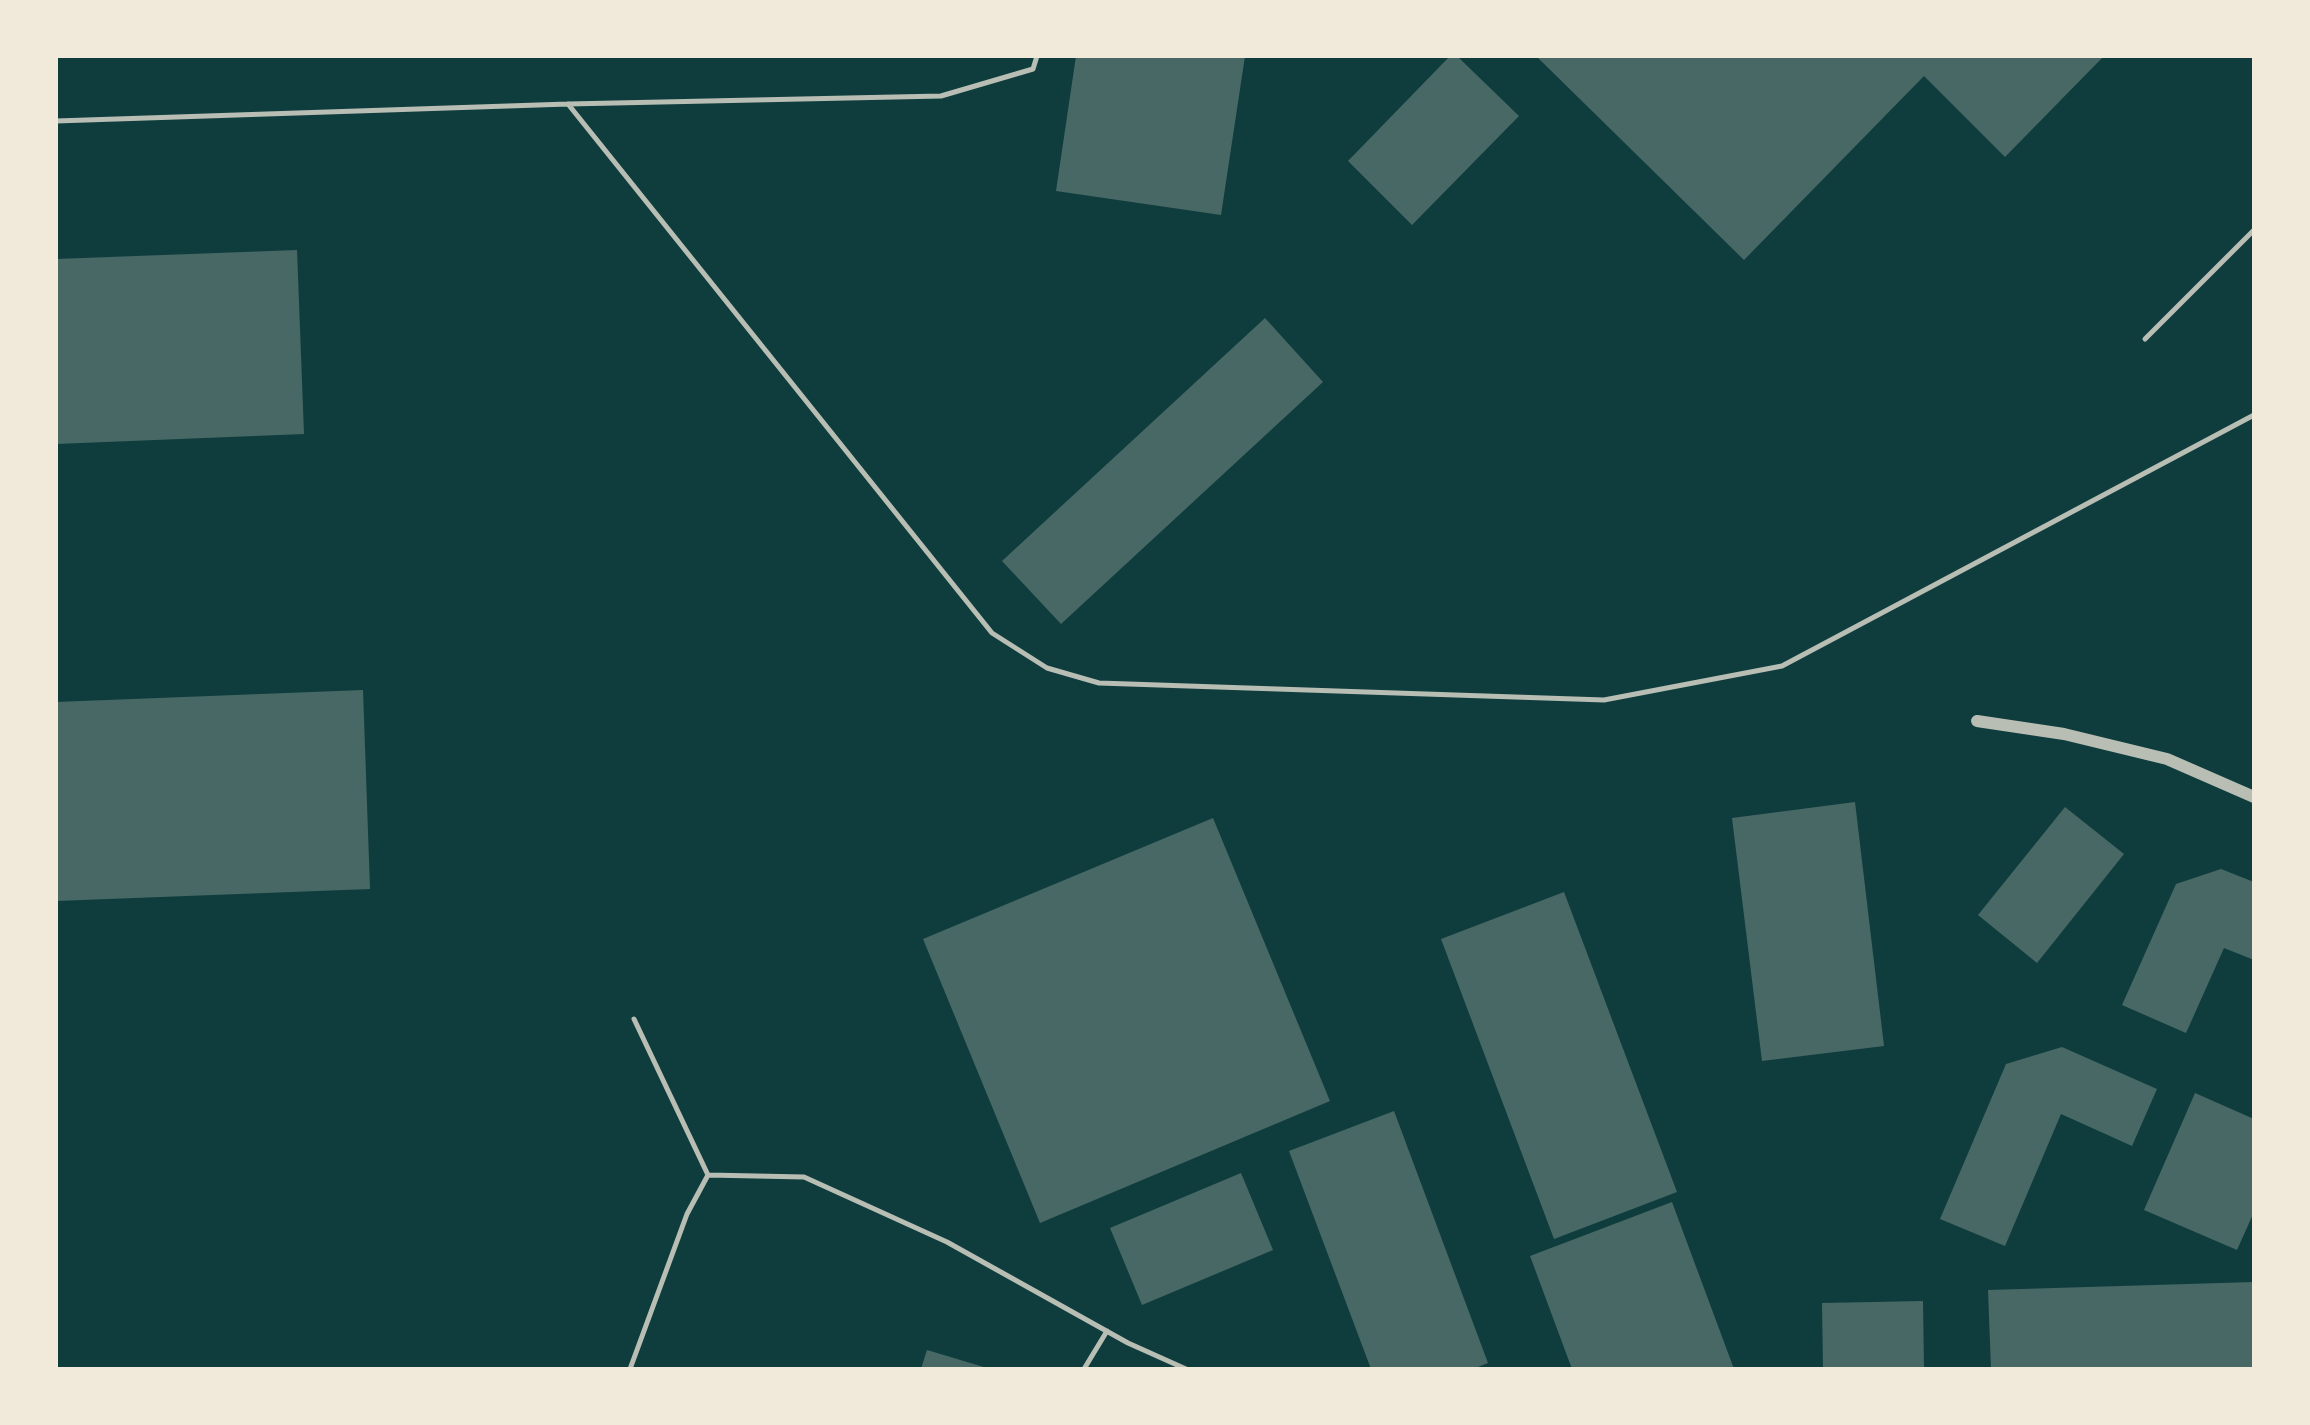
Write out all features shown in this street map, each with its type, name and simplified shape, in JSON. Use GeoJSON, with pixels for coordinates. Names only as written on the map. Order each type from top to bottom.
{"type":"FeatureCollection","features":[{"type":"Feature","properties":{"kind":"street"},"geometry":{"type":"LineString","coordinates":[[1977,721],[2064,734],[2167,759],[2254,797]]}},
{"type":"Feature","properties":{"kind":"lane"},"geometry":{"type":"LineString","coordinates":[[56,121],[568,104],[941,96],[1033,69],[1037,56]]}},
{"type":"Feature","properties":{"kind":"lane"},"geometry":{"type":"LineString","coordinates":[[568,104],[992,633],[1047,668],[1099,683],[1604,700],[1782,666],[2254,415]]}},
{"type":"Feature","properties":{"kind":"lane"},"geometry":{"type":"LineString","coordinates":[[2145,339],[2254,230]]}},
{"type":"Feature","properties":{"kind":"lane"},"geometry":{"type":"LineString","coordinates":[[634,1019],[708,1175]]}},
{"type":"Feature","properties":{"kind":"lane"},"geometry":{"type":"LineString","coordinates":[[708,1175],[804,1177],[947,1242],[1107,1331],[1186,1369]]}},
{"type":"Feature","properties":{"kind":"lane"},"geometry":{"type":"LineString","coordinates":[[630,1369],[687,1214],[708,1175]]}},
{"type":"Feature","properties":{"kind":"lane"},"geometry":{"type":"LineString","coordinates":[[1084,1369],[1107,1331]]}},
{"type":"Feature","properties":{"kind":"building"},"geometry":{"type":"Polygon","coordinates":[[[1076,56],[1245,56],[1221,215],[1056,191],[1076,56]]]}},
{"type":"Feature","properties":{"kind":"building"},"geometry":{"type":"Polygon","coordinates":[[[1450,56],[1457,56],[1519,116],[1412,225],[1348,161],[1450,56]]]}},
{"type":"Feature","properties":{"kind":"building"},"geometry":{"type":"Polygon","coordinates":[[[1536,56],[2104,56],[2005,157],[1924,76],[1744,260],[1536,56]]]}},
{"type":"Feature","properties":{"kind":"building"},"geometry":{"type":"Polygon","coordinates":[[[297,250],[304,434],[56,444],[56,259],[297,250]]]}},
{"type":"Feature","properties":{"kind":"building"},"geometry":{"type":"Polygon","coordinates":[[[1265,318],[1323,382],[1061,624],[1002,561],[1265,318]]]}},
{"type":"Feature","properties":{"kind":"building"},"geometry":{"type":"Polygon","coordinates":[[[363,690],[370,889],[56,901],[56,702],[363,690]]]}},
{"type":"Feature","properties":{"kind":"building"},"geometry":{"type":"Polygon","coordinates":[[[1855,802],[1884,1046],[1762,1061],[1732,818],[1855,802]]]}},
{"type":"Feature","properties":{"kind":"building"},"geometry":{"type":"Polygon","coordinates":[[[2065,807],[2124,854],[2037,963],[1978,915],[2065,807]]]}},
{"type":"Feature","properties":{"kind":"building"},"geometry":{"type":"Polygon","coordinates":[[[1213,818],[1330,1101],[1040,1223],[923,939],[1213,818]]]}},
{"type":"Feature","properties":{"kind":"building"},"geometry":{"type":"Polygon","coordinates":[[[2221,869],[2254,882],[2254,960],[2224,948],[2186,1033],[2122,1005],[2176,884],[2221,869]]]}},
{"type":"Feature","properties":{"kind":"building"},"geometry":{"type":"Polygon","coordinates":[[[1564,892],[1677,1192],[1554,1239],[1441,939],[1564,892]]]}},
{"type":"Feature","properties":{"kind":"building"},"geometry":{"type":"Polygon","coordinates":[[[2062,1047],[2157,1089],[2132,1146],[2061,1114],[2005,1246],[1940,1219],[2006,1064],[2062,1047]]]}},
{"type":"Feature","properties":{"kind":"building"},"geometry":{"type":"Polygon","coordinates":[[[2195,1093],[2254,1119],[2254,1212],[2237,1250],[2144,1210],[2195,1093]]]}},
{"type":"Feature","properties":{"kind":"building"},"geometry":{"type":"Polygon","coordinates":[[[1394,1111],[1488,1363],[1473,1369],[1371,1369],[1289,1151],[1394,1111]]]}},
{"type":"Feature","properties":{"kind":"building"},"geometry":{"type":"Polygon","coordinates":[[[1241,1173],[1273,1250],[1142,1305],[1110,1228],[1241,1173]]]}},
{"type":"Feature","properties":{"kind":"building"},"geometry":{"type":"Polygon","coordinates":[[[1672,1202],[1734,1369],[1572,1369],[1530,1256],[1672,1202]]]}},
{"type":"Feature","properties":{"kind":"building"},"geometry":{"type":"Polygon","coordinates":[[[2254,1282],[2254,1369],[1991,1369],[1988,1290],[2254,1282]]]}},
{"type":"Feature","properties":{"kind":"building"},"geometry":{"type":"Polygon","coordinates":[[[1923,1301],[1924,1369],[1823,1369],[1822,1303],[1923,1301]]]}},
{"type":"Feature","properties":{"kind":"building"},"geometry":{"type":"Polygon","coordinates":[[[927,1350],[987,1368],[987,1369],[921,1369],[927,1350]]]}}]}
